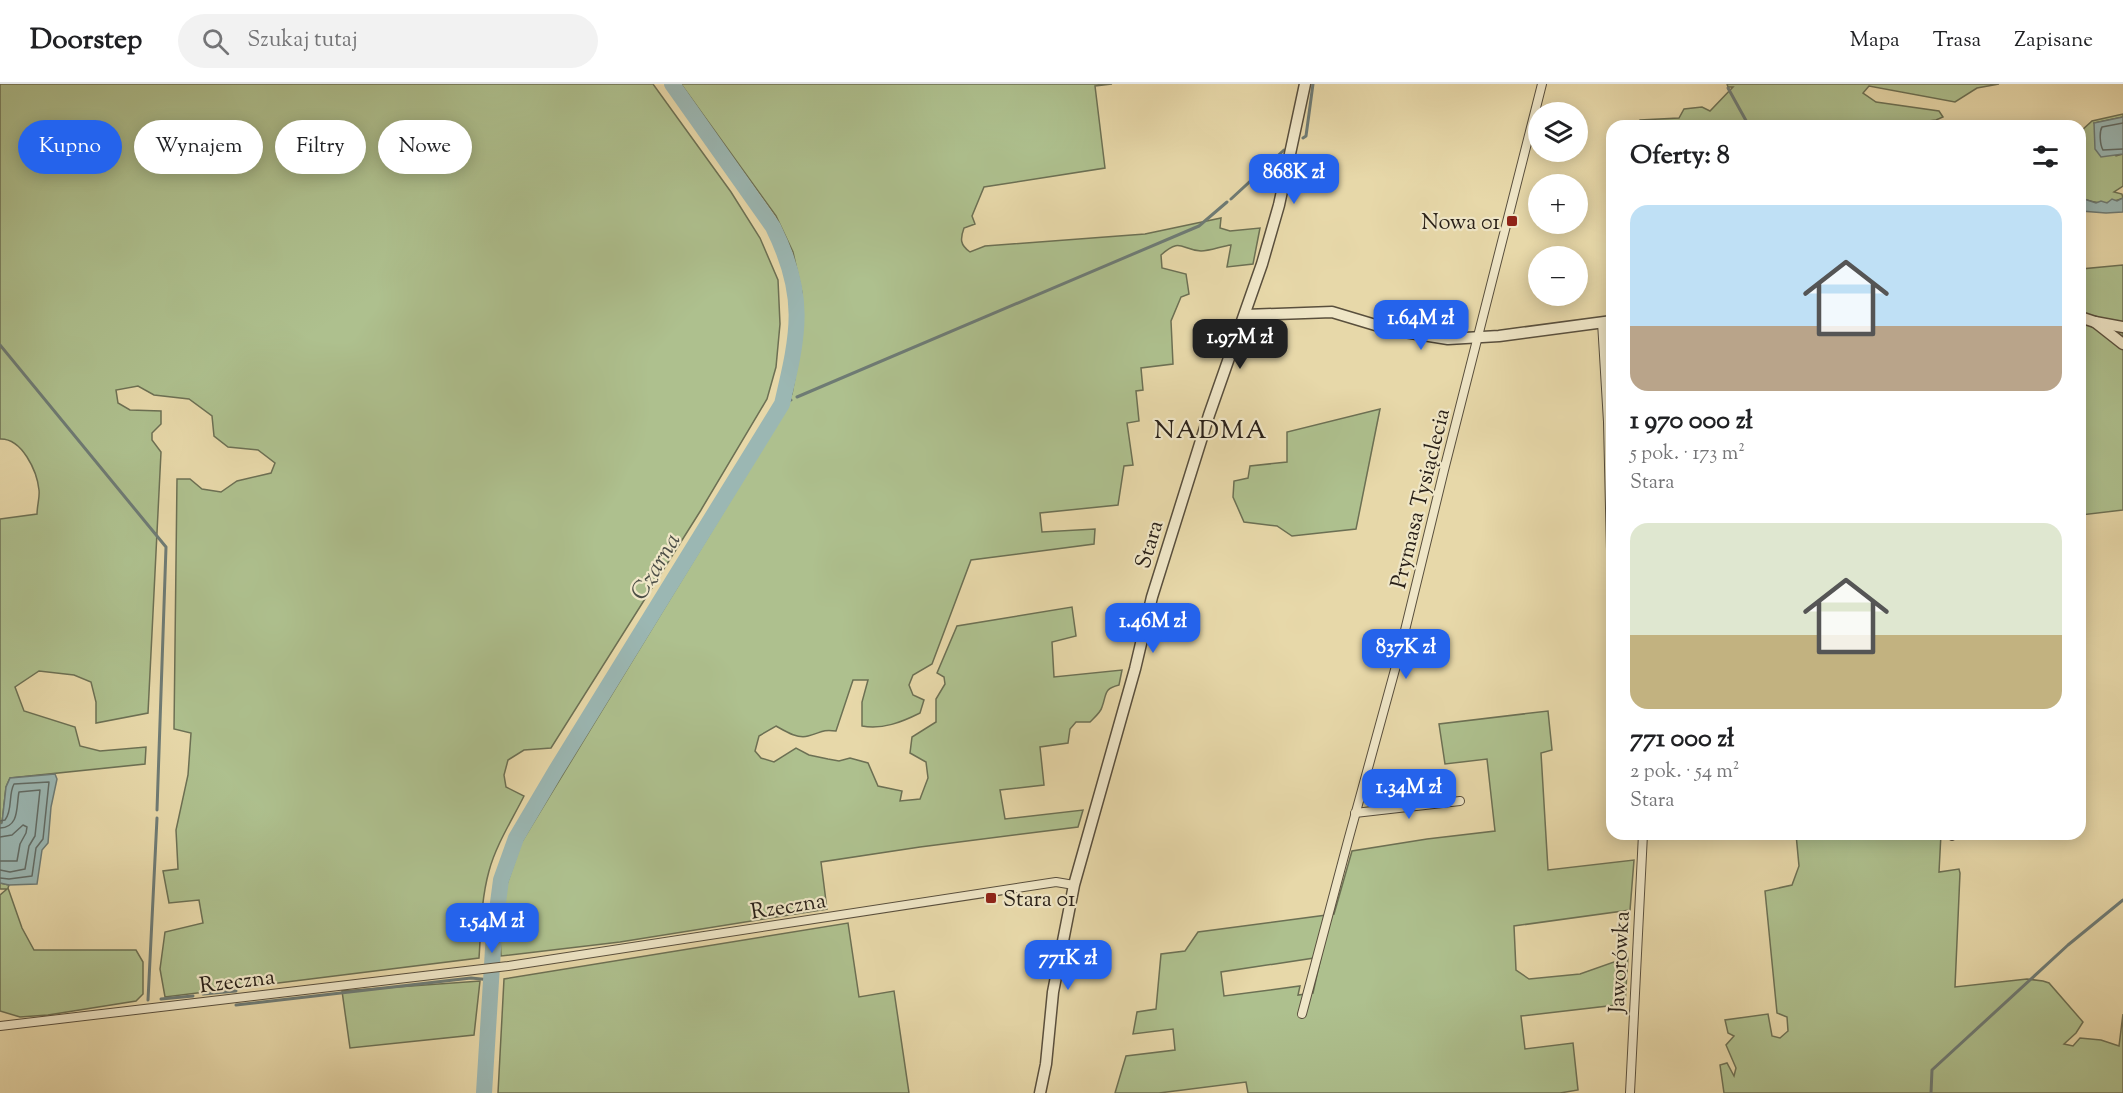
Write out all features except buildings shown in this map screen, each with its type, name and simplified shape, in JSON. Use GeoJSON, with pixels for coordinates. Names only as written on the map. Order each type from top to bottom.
{"type":"FeatureCollection","features":[{"type":"Feature","properties":{"kind":"street","name":"Stara"},"geometry":{"type":"LineString","coordinates":[[1040,1093],[1053,992],[1074,885],[1135,669],[1152,597],[1209,415],[1245,315],[1280,204],[1305,84]]}},
{"type":"Feature","properties":{"kind":"street","name":"Prymasa Tysiąclecia"},"geometry":{"type":"LineString","coordinates":[[1302,1014],[1355,813],[1400,655],[1542,84]]}},
{"type":"Feature","properties":{"kind":"street"},"geometry":{"type":"LineString","coordinates":[[1245,315],[1332,312],[1413,335],[1448,339],[1478,338],[1606,322]]}},
{"type":"Feature","properties":{"kind":"street"},"geometry":{"type":"LineString","coordinates":[[2086,319],[2123,327]]}},
{"type":"Feature","properties":{"kind":"street"},"geometry":{"type":"LineString","coordinates":[[2095,322],[2123,344]]}},
{"type":"Feature","properties":{"kind":"street"},"geometry":{"type":"LineString","coordinates":[[1355,813],[1460,801]]}},
{"type":"Feature","properties":{"kind":"street","name":"Jaworówka"},"geometry":{"type":"LineString","coordinates":[[1630,1093],[1643,840]]}},
{"type":"Feature","properties":{"kind":"street","name":"Rzeczna"},"geometry":{"type":"LineString","coordinates":[[0,1026],[508,966],[1056,882],[1074,885]]}},
{"type":"Feature","properties":{"kind":"green space"},"geometry":{"type":"Polygon","coordinates":[[[0,84],[653,84],[731,192],[760,238],[778,280],[780,324],[776,367],[767,399],[701,510],[551,748],[524,750],[508,760],[504,775],[506,787],[524,796],[500,842],[489,871],[483,904],[479,958],[165,997],[160,969],[165,932],[203,923],[199,900],[169,903],[163,871],[178,869],[176,830],[188,775],[191,733],[174,729],[177,479],[190,479],[202,489],[221,492],[237,481],[271,473],[275,463],[258,450],[228,447],[214,436],[212,416],[189,399],[154,395],[138,386],[116,390],[118,403],[130,410],[161,411],[161,424],[152,433],[152,440],[161,452],[148,713],[96,723],[96,702],[91,682],[74,675],[39,671],[15,687],[24,711],[75,727],[80,746],[100,751],[146,747],[145,764],[10,778],[6,787],[2,823],[0,824],[0,519],[37,514],[39,493],[38,482],[27,457],[15,444],[0,439],[0,84]]]}},
{"type":"Feature","properties":{"kind":"green space"},"geometry":{"type":"Polygon","coordinates":[[[681,84],[1112,84],[1095,86],[1105,168],[984,187],[972,216],[975,224],[964,228],[962,242],[964,247],[970,252],[985,246],[1145,234],[1221,218],[1220,228],[1230,231],[1260,228],[1253,264],[1227,267],[1231,245],[1201,251],[1177,246],[1161,255],[1162,268],[1186,274],[1189,294],[1181,297],[1171,321],[1173,364],[1141,368],[1143,390],[1136,391],[1139,421],[1127,423],[1133,465],[1124,466],[1118,505],[1040,513],[1042,532],[1095,529],[1094,544],[971,560],[932,664],[913,675],[909,685],[913,695],[924,700],[920,713],[892,724],[877,727],[862,726],[862,702],[868,680],[853,680],[836,731],[800,736],[776,726],[759,736],[755,751],[761,758],[774,762],[796,748],[809,755],[828,759],[839,761],[850,758],[868,763],[878,786],[902,791],[900,801],[920,799],[928,778],[926,762],[910,753],[912,737],[936,722],[936,699],[945,684],[944,677],[937,673],[957,626],[1072,607],[1076,636],[1052,642],[1054,677],[1122,670],[1119,685],[1108,690],[1100,711],[1090,722],[1076,722],[1070,729],[1068,743],[1040,747],[1044,785],[1000,790],[1005,819],[1083,810],[1078,827],[821,862],[827,909],[620,942],[501,956],[500,940],[505,890],[521,843],[750,468],[792,394],[802,337],[802,293],[793,252],[776,216],[681,84]]]}},
{"type":"Feature","properties":{"kind":"green space"},"geometry":{"type":"Polygon","coordinates":[[[1727,84],[1999,84],[1977,88],[1955,102],[1869,86],[1863,93],[1876,102],[1939,111],[1943,117],[1936,120],[1640,120],[1679,118],[1684,109],[1702,107],[1710,111],[1733,87],[1728,87],[1727,84]]]}},
{"type":"Feature","properties":{"kind":"green space"},"geometry":{"type":"Polygon","coordinates":[[[2123,114],[2123,117],[2094,123],[2116,156],[2123,154],[2123,186],[2114,192],[2122,194],[2123,198],[2112,202],[2102,203],[2086,200],[2086,126],[2092,121],[2123,114]]]}},
{"type":"Feature","properties":{"kind":"green space"},"geometry":{"type":"Polygon","coordinates":[[[2123,265],[2123,510],[2086,514],[2086,269],[2123,265]]]}},
{"type":"Feature","properties":{"kind":"green space"},"geometry":{"type":"Polygon","coordinates":[[[1380,409],[1356,529],[1292,536],[1277,526],[1244,522],[1233,497],[1234,481],[1248,478],[1250,466],[1287,462],[1287,432],[1380,409]]]}},
{"type":"Feature","properties":{"kind":"green space"},"geometry":{"type":"Polygon","coordinates":[[[1548,711],[1552,750],[1541,753],[1548,870],[1634,860],[1630,910],[1514,926],[1516,970],[1529,979],[1580,974],[1628,957],[1625,1004],[1521,1016],[1525,1049],[1573,1043],[1578,1090],[1560,1093],[1248,1093],[1246,1082],[1159,1093],[1115,1093],[1126,1056],[1175,1050],[1173,1029],[1133,1034],[1137,1012],[1156,1009],[1161,954],[1185,951],[1198,932],[1334,914],[1352,851],[1495,831],[1487,759],[1445,764],[1439,724],[1548,711]],[[1321,957],[1221,972],[1224,996],[1300,986],[1298,995],[1313,993],[1321,957]]]}},
{"type":"Feature","properties":{"kind":"green space"},"geometry":{"type":"Polygon","coordinates":[[[1797,840],[1941,840],[1939,872],[1959,869],[1960,873],[1955,987],[2027,979],[2049,983],[2083,1022],[2076,1033],[2064,1044],[2073,1046],[2080,1038],[2101,1040],[2119,1046],[2123,1014],[2123,1093],[1724,1093],[1720,1065],[1727,1063],[1734,1076],[1736,1068],[1726,1045],[1734,1036],[1728,1033],[1725,1020],[1768,1014],[1772,1036],[1780,1038],[1788,1031],[1787,1017],[1777,1013],[1765,891],[1792,885],[1799,866],[1797,840]]]}},
{"type":"Feature","properties":{"kind":"green space"},"geometry":{"type":"Polygon","coordinates":[[[0,883],[9,885],[8,888],[22,928],[34,950],[136,950],[143,962],[143,994],[136,1001],[48,1015],[20,1017],[0,1011],[0,895],[7,889],[0,889],[0,883]]]}},
{"type":"Feature","properties":{"kind":"green space"},"geometry":{"type":"Polygon","coordinates":[[[848,923],[859,997],[894,991],[909,1093],[498,1093],[504,979],[848,923]]]}},
{"type":"Feature","properties":{"kind":"green space"},"geometry":{"type":"Polygon","coordinates":[[[480,981],[474,1035],[350,1048],[342,991],[480,981]]]}},
{"type":"Feature","properties":{"kind":"water"},"geometry":{"type":"Polygon","coordinates":[[[2123,117],[2123,154],[2101,157],[2095,149],[2094,123],[2123,117]]]}},
{"type":"Feature","properties":{"kind":"water"},"geometry":{"type":"Polygon","coordinates":[[[2123,198],[2123,212],[2086,211],[2086,200],[2107,203],[2112,199],[2117,201],[2123,198]]]}},
{"type":"Feature","properties":{"kind":"water"},"geometry":{"type":"Polygon","coordinates":[[[55,774],[57,779],[51,807],[48,843],[42,850],[37,884],[0,883],[0,824],[2,823],[6,787],[10,778],[55,774]]]}},
{"type":"Feature","properties":{"kind":"waterway","name":"Czarna"},"geometry":{"type":"LineString","coordinates":[[484,1093],[494,933],[501,880],[516,838],[782,404],[793,356],[797,314],[791,274],[784,251],[773,227],[672,84]]}},
{"type":"Feature","properties":{"kind":"waterway"},"geometry":{"type":"LineString","coordinates":[[1303,138],[1306,136],[1313,84]]}},
{"type":"Feature","properties":{"kind":"waterway"},"geometry":{"type":"LineString","coordinates":[[1728,88],[1746,120]]}},
{"type":"Feature","properties":{"kind":"waterway"},"geometry":{"type":"LineString","coordinates":[[1231,199],[1284,150]]}},
{"type":"Feature","properties":{"kind":"waterway"},"geometry":{"type":"LineString","coordinates":[[797,397],[1199,226],[1227,202]]}},
{"type":"Feature","properties":{"kind":"waterway"},"geometry":{"type":"LineString","coordinates":[[0,345],[166,547],[157,810]]}},
{"type":"Feature","properties":{"kind":"waterway","name":"Czarna"},"geometry":{"type":"LineString","coordinates":[[782,404],[791,400]]}},
{"type":"Feature","properties":{"kind":"waterway"},"geometry":{"type":"LineString","coordinates":[[148,1000],[157,818]]}},
{"type":"Feature","properties":{"kind":"waterway"},"geometry":{"type":"LineString","coordinates":[[1931,1093],[1932,1070],[2068,945],[2123,900]]}},
{"type":"Feature","properties":{"kind":"waterway"},"geometry":{"type":"LineString","coordinates":[[236,1005],[471,978],[491,980]]}},
{"type":"Feature","properties":{"kind":"waterway"},"geometry":{"type":"LineString","coordinates":[[203,994],[236,991]]}},
{"type":"Feature","properties":{"kind":"waterway"},"geometry":{"type":"LineString","coordinates":[[161,999],[193,996]]}},
{"type":"Feature","properties":{"kind":"place","name":"Nowa 01"},"geometry":{"type":"Point","coordinates":[1512,221]}},
{"type":"Feature","properties":{"kind":"place","name":"Stara 01"},"geometry":{"type":"Point","coordinates":[991,898]}},
{"type":"Feature","properties":{"kind":"district","name":"NADMA"},"geometry":{"type":"Point","coordinates":[1211,429]}}]}
